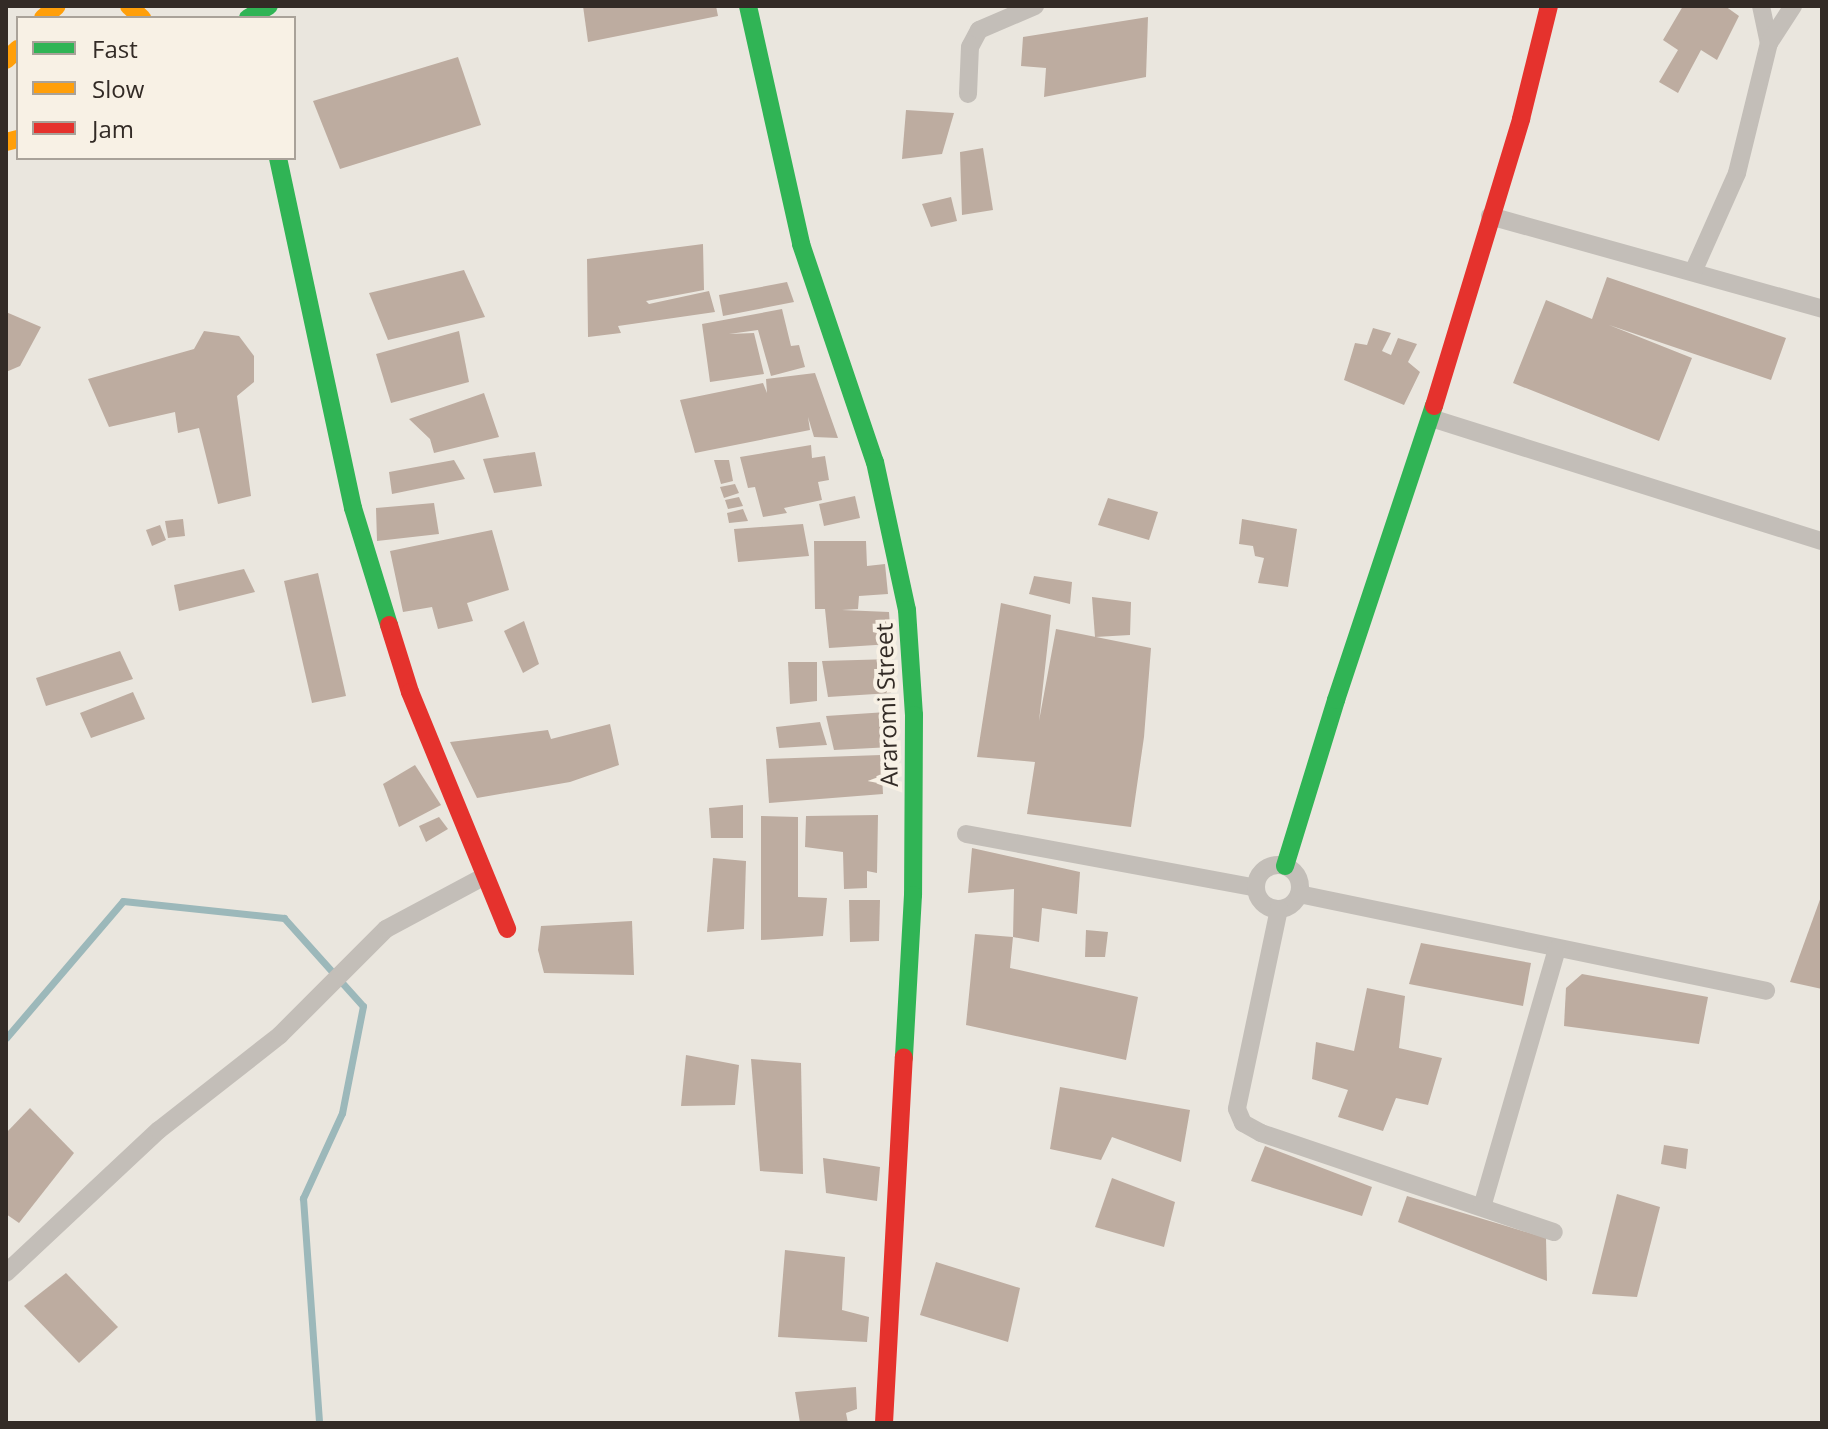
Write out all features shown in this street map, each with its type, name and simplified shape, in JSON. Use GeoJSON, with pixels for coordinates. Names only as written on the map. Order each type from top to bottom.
{"type":"FeatureCollection","features":[{"type":"Feature","properties":{"kind":"street","name":"Araromi Street"},"geometry":{"type":"LineString","coordinates":[[748,6],[801,244],[875,462],[907,610],[914,715],[913,895],[884,1423]]}},
{"type":"Feature","properties":{"kind":"street"},"geometry":{"type":"LineString","coordinates":[[968,94],[970,47],[979,30],[1035,6]]}},
{"type":"Feature","properties":{"kind":"street"},"geometry":{"type":"LineString","coordinates":[[1285,866],[1336,700],[1431,418],[1521,119],[1549,6]]}},
{"type":"Feature","properties":{"kind":"street"},"geometry":{"type":"LineString","coordinates":[[1761,6],[1769,43]]}},
{"type":"Feature","properties":{"kind":"street"},"geometry":{"type":"LineString","coordinates":[[1693,272],[1737,173],[1769,43],[1793,6]]}},
{"type":"Feature","properties":{"kind":"street"},"geometry":{"type":"LineString","coordinates":[[278,160],[353,508],[410,692],[507,929]]}},
{"type":"Feature","properties":{"kind":"street"},"geometry":{"type":"LineString","coordinates":[[1490,216],[1822,309]]}},
{"type":"Feature","properties":{"kind":"street"},"geometry":{"type":"LineString","coordinates":[[1431,418],[1822,541]]}},
{"type":"Feature","properties":{"kind":"street"},"geometry":{"type":"LineString","coordinates":[[966,834],[1256,888]]}},
{"type":"Feature","properties":{"kind":"street"},"geometry":{"type":"LineString","coordinates":[[1285,866],[1298,878],[1299,894],[1295,902],[1279,909],[1263,904],[1256,888],[1257,879],[1268,867],[1285,866]]}},
{"type":"Feature","properties":{"kind":"street"},"geometry":{"type":"LineString","coordinates":[[6,1273],[159,1130],[280,1035],[386,929],[485,876]]}},
{"type":"Feature","properties":{"kind":"street"},"geometry":{"type":"LineString","coordinates":[[1299,894],[1766,991]]}},
{"type":"Feature","properties":{"kind":"street"},"geometry":{"type":"LineString","coordinates":[[1279,909],[1238,1116],[1261,1133],[1554,1232]]}},
{"type":"Feature","properties":{"kind":"street"},"geometry":{"type":"LineString","coordinates":[[1482,1207],[1557,949]]}},
{"type":"Feature","properties":{"kind":"building"},"geometry":{"type":"Polygon","coordinates":[[[583,6],[716,6],[718,16],[588,42],[583,6]]]}},
{"type":"Feature","properties":{"kind":"building"},"geometry":{"type":"Polygon","coordinates":[[[1683,6],[1725,6],[1739,16],[1717,60],[1701,50],[1678,93],[1659,82],[1678,50],[1663,40],[1683,6]]]}},
{"type":"Feature","properties":{"kind":"building"},"geometry":{"type":"Polygon","coordinates":[[[1148,17],[1146,77],[1044,97],[1046,68],[1021,66],[1023,37],[1148,17]]]}},
{"type":"Feature","properties":{"kind":"building"},"geometry":{"type":"Polygon","coordinates":[[[458,57],[481,125],[340,169],[313,101],[458,57]]]}},
{"type":"Feature","properties":{"kind":"building"},"geometry":{"type":"Polygon","coordinates":[[[906,110],[954,113],[942,154],[902,159],[906,110]]]}},
{"type":"Feature","properties":{"kind":"building"},"geometry":{"type":"Polygon","coordinates":[[[983,148],[993,210],[962,215],[960,152],[983,148]]]}},
{"type":"Feature","properties":{"kind":"building"},"geometry":{"type":"Polygon","coordinates":[[[951,197],[957,221],[931,227],[922,204],[951,197]]]}},
{"type":"Feature","properties":{"kind":"building"},"geometry":{"type":"Polygon","coordinates":[[[703,244],[704,290],[646,301],[649,304],[709,291],[715,312],[618,326],[621,333],[588,337],[587,259],[703,244]]]}},
{"type":"Feature","properties":{"kind":"building"},"geometry":{"type":"Polygon","coordinates":[[[464,270],[485,317],[388,340],[369,293],[464,270]]]}},
{"type":"Feature","properties":{"kind":"building"},"geometry":{"type":"Polygon","coordinates":[[[1607,277],[1786,338],[1771,380],[1609,325],[1692,358],[1659,441],[1513,383],[1546,300],[1592,319],[1607,277]]]}},
{"type":"Feature","properties":{"kind":"building"},"geometry":{"type":"Polygon","coordinates":[[[787,282],[794,302],[723,316],[719,295],[787,282]]]}},
{"type":"Feature","properties":{"kind":"building"},"geometry":{"type":"Polygon","coordinates":[[[782,309],[791,346],[799,345],[805,367],[771,376],[758,330],[729,334],[754,333],[764,374],[710,382],[702,324],[782,309]]]}},
{"type":"Feature","properties":{"kind":"building"},"geometry":{"type":"Polygon","coordinates":[[[6,312],[41,327],[20,366],[6,372],[6,312]]]}},
{"type":"Feature","properties":{"kind":"building"},"geometry":{"type":"Polygon","coordinates":[[[1373,328],[1391,333],[1382,351],[1391,355],[1398,338],[1417,344],[1408,362],[1420,372],[1404,405],[1344,380],[1355,343],[1367,345],[1373,328]]]}},
{"type":"Feature","properties":{"kind":"building"},"geometry":{"type":"Polygon","coordinates":[[[204,331],[239,336],[254,356],[254,382],[237,396],[251,496],[218,504],[199,428],[178,433],[175,412],[109,427],[88,379],[194,349],[204,331]]]}},
{"type":"Feature","properties":{"kind":"building"},"geometry":{"type":"Polygon","coordinates":[[[459,331],[469,382],[391,403],[376,354],[459,331]]]}},
{"type":"Feature","properties":{"kind":"building"},"geometry":{"type":"Polygon","coordinates":[[[815,373],[838,438],[814,437],[808,417],[810,430],[695,453],[680,400],[763,383],[767,393],[766,379],[815,373]]]}},
{"type":"Feature","properties":{"kind":"building"},"geometry":{"type":"Polygon","coordinates":[[[484,393],[499,437],[434,453],[430,439],[409,419],[484,393]]]}},
{"type":"Feature","properties":{"kind":"building"},"geometry":{"type":"Polygon","coordinates":[[[811,445],[812,458],[825,456],[829,480],[818,482],[822,500],[784,508],[787,513],[763,517],[755,487],[748,488],[740,457],[811,445]]]}},
{"type":"Feature","properties":{"kind":"building"},"geometry":{"type":"Polygon","coordinates":[[[535,452],[542,486],[494,493],[483,459],[535,452]]]}},
{"type":"Feature","properties":{"kind":"building"},"geometry":{"type":"Polygon","coordinates":[[[454,460],[465,479],[392,494],[389,472],[454,460]]]}},
{"type":"Feature","properties":{"kind":"building"},"geometry":{"type":"Polygon","coordinates":[[[714,460],[729,460],[733,481],[721,484],[714,460]]]}},
{"type":"Feature","properties":{"kind":"building"},"geometry":{"type":"Polygon","coordinates":[[[735,484],[739,493],[724,498],[720,487],[735,484]]]}},
{"type":"Feature","properties":{"kind":"building"},"geometry":{"type":"Polygon","coordinates":[[[855,496],[860,518],[824,526],[819,504],[855,496]]]}},
{"type":"Feature","properties":{"kind":"building"},"geometry":{"type":"Polygon","coordinates":[[[739,497],[743,506],[728,509],[725,500],[739,497]]]}},
{"type":"Feature","properties":{"kind":"building"},"geometry":{"type":"Polygon","coordinates":[[[1108,498],[1158,512],[1149,540],[1098,525],[1108,498]]]}},
{"type":"Feature","properties":{"kind":"building"},"geometry":{"type":"Polygon","coordinates":[[[434,503],[439,534],[377,541],[376,508],[434,503]]]}},
{"type":"Feature","properties":{"kind":"building"},"geometry":{"type":"Polygon","coordinates":[[[743,509],[748,521],[729,523],[727,513],[743,509]]]}},
{"type":"Feature","properties":{"kind":"building"},"geometry":{"type":"Polygon","coordinates":[[[183,519],[185,536],[168,538],[165,521],[183,519]]]}},
{"type":"Feature","properties":{"kind":"building"},"geometry":{"type":"Polygon","coordinates":[[[1242,519],[1297,529],[1288,587],[1258,583],[1264,558],[1255,556],[1253,546],[1239,544],[1242,519]]]}},
{"type":"Feature","properties":{"kind":"building"},"geometry":{"type":"Polygon","coordinates":[[[803,524],[809,556],[738,562],[734,529],[803,524]]]}},
{"type":"Feature","properties":{"kind":"building"},"geometry":{"type":"Polygon","coordinates":[[[160,525],[166,540],[152,546],[146,530],[160,525]]]}},
{"type":"Feature","properties":{"kind":"building"},"geometry":{"type":"Polygon","coordinates":[[[492,530],[509,590],[467,603],[473,621],[438,629],[432,607],[403,612],[390,551],[492,530]]]}},
{"type":"Feature","properties":{"kind":"building"},"geometry":{"type":"Polygon","coordinates":[[[814,541],[866,541],[867,566],[885,564],[888,594],[859,596],[858,609],[842,610],[889,612],[891,644],[829,648],[825,609],[815,609],[814,541]]]}},
{"type":"Feature","properties":{"kind":"building"},"geometry":{"type":"Polygon","coordinates":[[[244,569],[255,592],[179,611],[174,585],[244,569]]]}},
{"type":"Feature","properties":{"kind":"building"},"geometry":{"type":"Polygon","coordinates":[[[318,573],[346,696],[312,703],[284,581],[318,573]]]}},
{"type":"Feature","properties":{"kind":"building"},"geometry":{"type":"Polygon","coordinates":[[[1034,576],[1072,582],[1070,604],[1029,594],[1034,576]]]}},
{"type":"Feature","properties":{"kind":"building"},"geometry":{"type":"Polygon","coordinates":[[[1092,597],[1131,602],[1130,635],[1095,637],[1092,597]]]}},
{"type":"Feature","properties":{"kind":"building"},"geometry":{"type":"Polygon","coordinates":[[[1001,603],[1051,615],[1039,721],[1056,629],[1151,648],[1144,737],[1131,827],[1027,814],[1035,762],[977,757],[1001,603]]]}},
{"type":"Feature","properties":{"kind":"building"},"geometry":{"type":"Polygon","coordinates":[[[524,621],[539,664],[523,673],[504,631],[524,621]]]}},
{"type":"Feature","properties":{"kind":"building"},"geometry":{"type":"Polygon","coordinates":[[[120,651],[133,679],[46,706],[36,678],[120,651]]]}},
{"type":"Feature","properties":{"kind":"building"},"geometry":{"type":"Polygon","coordinates":[[[893,659],[891,693],[828,697],[822,661],[893,659]]]}},
{"type":"Feature","properties":{"kind":"building"},"geometry":{"type":"Polygon","coordinates":[[[788,662],[817,662],[817,701],[790,704],[788,662]]]}},
{"type":"Feature","properties":{"kind":"building"},"geometry":{"type":"Polygon","coordinates":[[[133,692],[145,719],[91,738],[80,713],[133,692]]]}},
{"type":"Feature","properties":{"kind":"building"},"geometry":{"type":"Polygon","coordinates":[[[887,712],[892,747],[834,750],[826,716],[887,712]]]}},
{"type":"Feature","properties":{"kind":"building"},"geometry":{"type":"Polygon","coordinates":[[[820,722],[827,745],[779,748],[776,727],[820,722]]]}},
{"type":"Feature","properties":{"kind":"building"},"geometry":{"type":"Polygon","coordinates":[[[610,724],[619,765],[570,782],[477,798],[450,742],[548,730],[551,739],[610,724]]]}},
{"type":"Feature","properties":{"kind":"building"},"geometry":{"type":"Polygon","coordinates":[[[881,755],[883,794],[769,803],[766,759],[881,755]]]}},
{"type":"Feature","properties":{"kind":"building"},"geometry":{"type":"Polygon","coordinates":[[[415,765],[441,805],[399,827],[383,784],[415,765]]]}},
{"type":"Feature","properties":{"kind":"building"},"geometry":{"type":"Polygon","coordinates":[[[743,805],[743,838],[711,838],[709,808],[743,805]]]}},
{"type":"Feature","properties":{"kind":"building"},"geometry":{"type":"Polygon","coordinates":[[[878,815],[877,873],[867,871],[867,888],[844,889],[843,852],[805,847],[806,816],[878,815]]]}},
{"type":"Feature","properties":{"kind":"building"},"geometry":{"type":"Polygon","coordinates":[[[761,816],[798,817],[798,897],[827,898],[823,936],[761,940],[761,816]]]}},
{"type":"Feature","properties":{"kind":"building"},"geometry":{"type":"Polygon","coordinates":[[[439,817],[448,829],[426,842],[419,826],[439,817]]]}},
{"type":"Feature","properties":{"kind":"building"},"geometry":{"type":"Polygon","coordinates":[[[972,848],[1080,872],[1077,914],[1042,908],[1039,942],[1013,937],[1014,889],[968,893],[972,848]]]}},
{"type":"Feature","properties":{"kind":"building"},"geometry":{"type":"Polygon","coordinates":[[[713,858],[746,861],[744,929],[707,932],[713,858]]]}},
{"type":"Feature","properties":{"kind":"building"},"geometry":{"type":"Polygon","coordinates":[[[1822,894],[1822,989],[1790,982],[1822,894]]]}},
{"type":"Feature","properties":{"kind":"building"},"geometry":{"type":"Polygon","coordinates":[[[849,900],[880,900],[879,941],[850,942],[849,900]]]}},
{"type":"Feature","properties":{"kind":"building"},"geometry":{"type":"Polygon","coordinates":[[[632,921],[634,975],[544,973],[538,950],[541,926],[632,921]]]}},
{"type":"Feature","properties":{"kind":"building"},"geometry":{"type":"Polygon","coordinates":[[[1086,930],[1108,932],[1105,957],[1085,957],[1086,930]]]}},
{"type":"Feature","properties":{"kind":"building"},"geometry":{"type":"Polygon","coordinates":[[[975,934],[1013,937],[1010,968],[1138,997],[1126,1060],[966,1025],[975,934]]]}},
{"type":"Feature","properties":{"kind":"building"},"geometry":{"type":"Polygon","coordinates":[[[1421,943],[1531,963],[1523,1006],[1409,984],[1421,943]]]}},
{"type":"Feature","properties":{"kind":"building"},"geometry":{"type":"Polygon","coordinates":[[[1582,974],[1708,997],[1699,1044],[1564,1026],[1566,988],[1582,974]]]}},
{"type":"Feature","properties":{"kind":"building"},"geometry":{"type":"Polygon","coordinates":[[[1367,988],[1405,996],[1399,1048],[1442,1058],[1428,1105],[1396,1098],[1383,1131],[1338,1117],[1348,1090],[1312,1079],[1316,1042],[1354,1051],[1367,988]]]}},
{"type":"Feature","properties":{"kind":"building"},"geometry":{"type":"Polygon","coordinates":[[[686,1055],[739,1065],[735,1105],[681,1106],[686,1055]]]}},
{"type":"Feature","properties":{"kind":"building"},"geometry":{"type":"Polygon","coordinates":[[[751,1059],[801,1063],[803,1174],[760,1171],[751,1059]]]}},
{"type":"Feature","properties":{"kind":"building"},"geometry":{"type":"Polygon","coordinates":[[[1060,1087],[1190,1110],[1181,1162],[1112,1137],[1101,1160],[1050,1149],[1060,1087]]]}},
{"type":"Feature","properties":{"kind":"building"},"geometry":{"type":"Polygon","coordinates":[[[30,1108],[74,1153],[19,1223],[6,1214],[6,1133],[30,1108]]]}},
{"type":"Feature","properties":{"kind":"building"},"geometry":{"type":"Polygon","coordinates":[[[1664,1145],[1688,1149],[1686,1169],[1661,1164],[1664,1145]]]}},
{"type":"Feature","properties":{"kind":"building"},"geometry":{"type":"Polygon","coordinates":[[[1265,1146],[1372,1187],[1362,1216],[1251,1181],[1265,1146]]]}},
{"type":"Feature","properties":{"kind":"building"},"geometry":{"type":"Polygon","coordinates":[[[823,1158],[880,1167],[877,1201],[826,1193],[823,1158]]]}},
{"type":"Feature","properties":{"kind":"building"},"geometry":{"type":"Polygon","coordinates":[[[1112,1178],[1175,1202],[1164,1247],[1095,1227],[1112,1178]]]}},
{"type":"Feature","properties":{"kind":"building"},"geometry":{"type":"Polygon","coordinates":[[[1617,1194],[1660,1207],[1637,1297],[1592,1294],[1617,1194]]]}},
{"type":"Feature","properties":{"kind":"building"},"geometry":{"type":"Polygon","coordinates":[[[1407,1196],[1546,1238],[1547,1281],[1398,1222],[1407,1196]]]}},
{"type":"Feature","properties":{"kind":"building"},"geometry":{"type":"Polygon","coordinates":[[[785,1250],[845,1257],[842,1310],[869,1317],[867,1342],[778,1337],[785,1250]]]}},
{"type":"Feature","properties":{"kind":"building"},"geometry":{"type":"Polygon","coordinates":[[[936,1262],[1020,1288],[1008,1342],[920,1315],[936,1262]]]}},
{"type":"Feature","properties":{"kind":"building"},"geometry":{"type":"Polygon","coordinates":[[[66,1273],[118,1327],[79,1363],[24,1306],[66,1273]]]}},
{"type":"Feature","properties":{"kind":"building"},"geometry":{"type":"Polygon","coordinates":[[[856,1387],[857,1409],[846,1413],[848,1423],[800,1423],[795,1392],[856,1387]]]}},
{"type":"Feature","properties":{"kind":"waterway"},"geometry":{"type":"LineString","coordinates":[[6,1038],[123,901],[284,918],[363,1006],[342,1113],[303,1198],[319,1423]]}},
{"type":"Feature","properties":{"kind":"traffic: fast"},"geometry":{"type":"LineString","coordinates":[[252,16],[269,6]]}},
{"type":"Feature","properties":{"kind":"traffic: fast"},"geometry":{"type":"LineString","coordinates":[[748,6],[801,244],[875,462],[907,610],[914,715],[913,895],[904,1058]]}},
{"type":"Feature","properties":{"kind":"traffic: fast"},"geometry":{"type":"LineString","coordinates":[[278,160],[353,508],[389,625]]}},
{"type":"Feature","properties":{"kind":"traffic: fast"},"geometry":{"type":"LineString","coordinates":[[1285,866],[1336,700],[1434,406]]}},
{"type":"Feature","properties":{"kind":"traffic: slow"},"geometry":{"type":"LineString","coordinates":[[45,16],[57,6]]}},
{"type":"Feature","properties":{"kind":"traffic: slow"},"geometry":{"type":"LineString","coordinates":[[129,6],[140,16]]}},
{"type":"Feature","properties":{"kind":"traffic: slow"},"geometry":{"type":"LineString","coordinates":[[6,60],[16,51]]}},
{"type":"Feature","properties":{"kind":"traffic: slow"},"geometry":{"type":"LineString","coordinates":[[6,142],[16,140]]}},
{"type":"Feature","properties":{"kind":"traffic: jam"},"geometry":{"type":"LineString","coordinates":[[1434,406],[1521,119],[1549,6]]}},
{"type":"Feature","properties":{"kind":"traffic: jam"},"geometry":{"type":"LineString","coordinates":[[389,625],[410,692],[507,929]]}},
{"type":"Feature","properties":{"kind":"traffic: jam"},"geometry":{"type":"LineString","coordinates":[[884,1423],[904,1058]]}}]}
